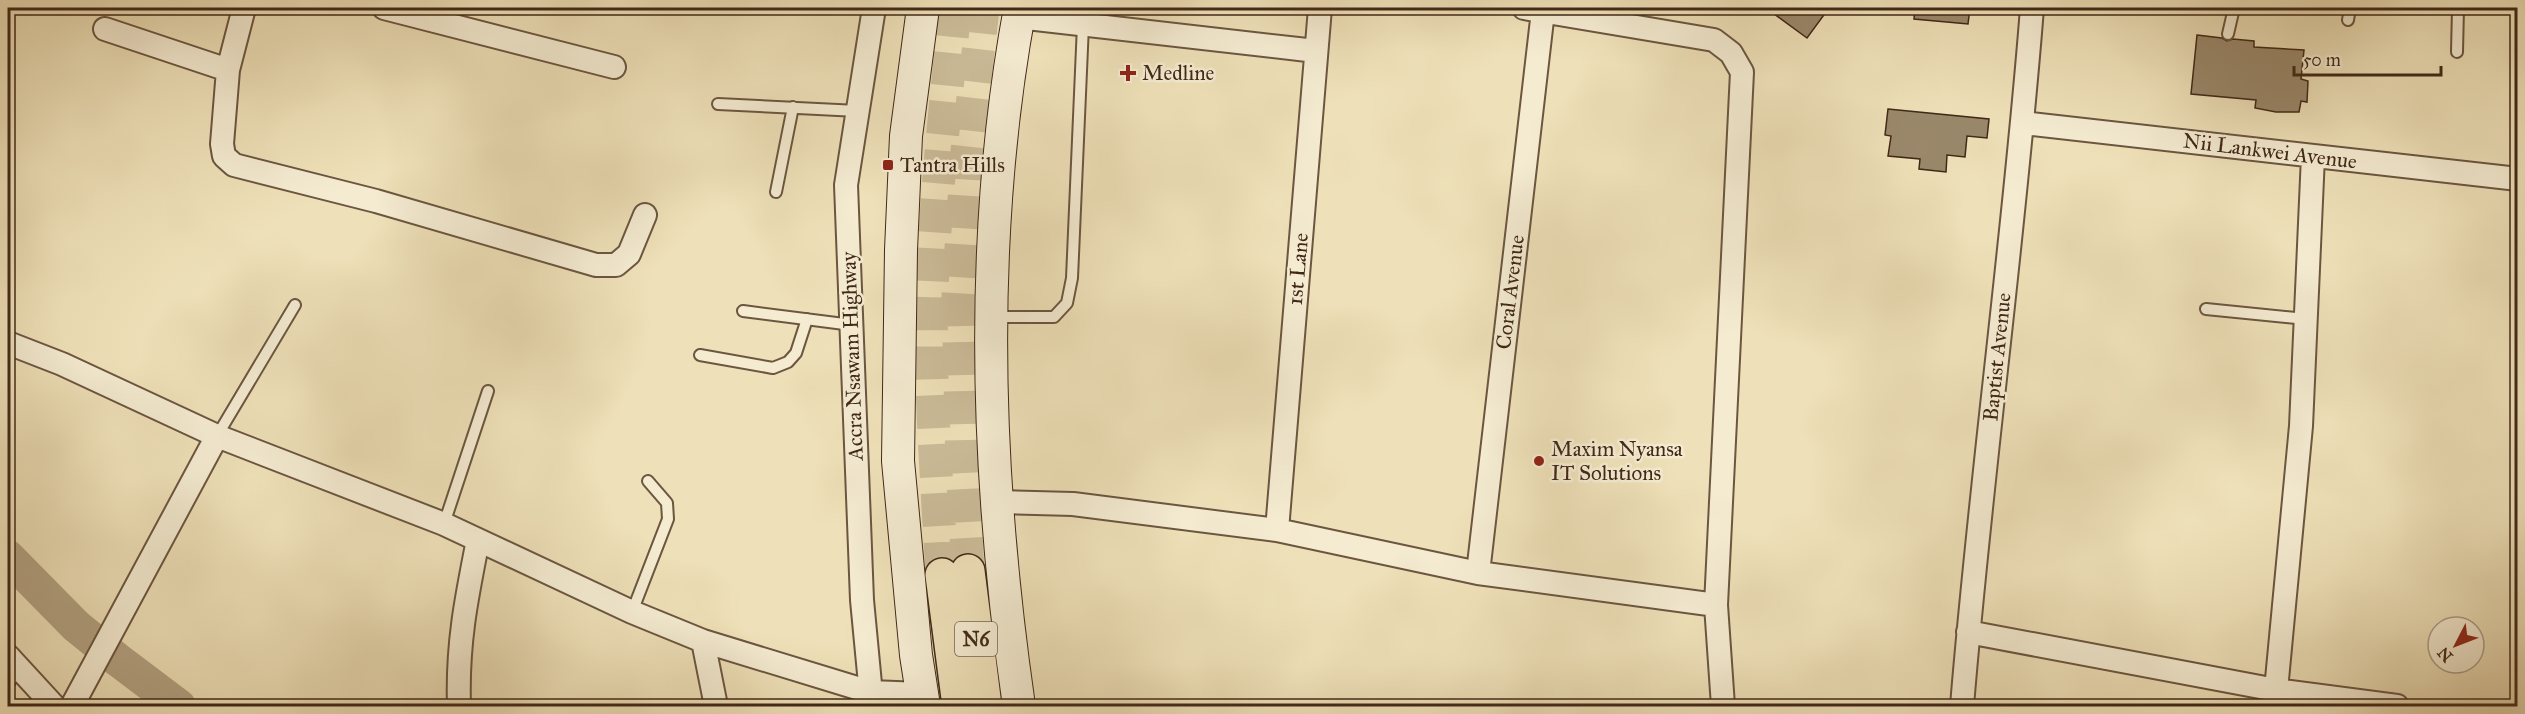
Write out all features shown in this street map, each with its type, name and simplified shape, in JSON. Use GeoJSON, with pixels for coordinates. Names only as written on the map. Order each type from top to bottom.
{"type":"FeatureCollection","features":[{"type":"Feature","properties":{"kind":"highway","name":"N6"},"geometry":{"type":"LineString","coordinates":[[959,706],[955,573],[985,706]]}},
{"type":"Feature","properties":{"kind":"main road"},"geometry":{"type":"LineString","coordinates":[[923,8],[906,136],[901,250],[898,461],[916,656],[923,700]]}},
{"type":"Feature","properties":{"kind":"main road"},"geometry":{"type":"LineString","coordinates":[[1019,12],[1001,142],[992,317],[1000,557],[1019,706]]}},
{"type":"Feature","properties":{"kind":"street"},"geometry":{"type":"LineString","coordinates":[[244,8],[228,70],[222,144],[224,156],[234,165],[376,201],[596,265],[616,265],[629,254],[645,215]]}},
{"type":"Feature","properties":{"kind":"street"},"geometry":{"type":"LineString","coordinates":[[384,8],[614,67]]}},
{"type":"Feature","properties":{"kind":"street","name":"Accra Nsawam Highway"},"geometry":{"type":"LineString","coordinates":[[871,699],[861,589],[846,185],[874,8]]}},
{"type":"Feature","properties":{"kind":"street","name":"1st Lane"},"geometry":{"type":"LineString","coordinates":[[1277,530],[1320,8]]}},
{"type":"Feature","properties":{"kind":"street","name":"Baptist Avenue"},"geometry":{"type":"LineString","coordinates":[[1962,706],[2023,123],[2032,8]]}},
{"type":"Feature","properties":{"kind":"street"},"geometry":{"type":"LineString","coordinates":[[1534,9],[1714,40],[1731,53],[1742,72],[1716,605],[1723,706]]}},
{"type":"Feature","properties":{"kind":"street","name":"Coral Avenue"},"geometry":{"type":"LineString","coordinates":[[1478,573],[1534,9]]}},
{"type":"Feature","properties":{"kind":"street"},"geometry":{"type":"LineString","coordinates":[[1019,12],[1316,51]]}},
{"type":"Feature","properties":{"kind":"street"},"geometry":{"type":"LineString","coordinates":[[105,29],[228,70]]}},
{"type":"Feature","properties":{"kind":"street","name":"Nii Lankwei Avenue"},"geometry":{"type":"LineString","coordinates":[[2023,123],[2517,179]]}},
{"type":"Feature","properties":{"kind":"street"},"geometry":{"type":"LineString","coordinates":[[2276,690],[2301,426],[2313,156]]}},
{"type":"Feature","properties":{"kind":"street"},"geometry":{"type":"LineString","coordinates":[[8,343],[62,364],[217,436],[444,524],[632,612],[703,641],[871,699],[923,700]]}},
{"type":"Feature","properties":{"kind":"street"},"geometry":{"type":"LineString","coordinates":[[72,706],[217,436]]}},
{"type":"Feature","properties":{"kind":"street"},"geometry":{"type":"LineString","coordinates":[[997,502],[1073,504],[1277,530],[1478,573],[1716,605]]}},
{"type":"Feature","properties":{"kind":"street"},"geometry":{"type":"LineString","coordinates":[[459,706],[458,664],[462,622],[478,540]]}},
{"type":"Feature","properties":{"kind":"street"},"geometry":{"type":"LineString","coordinates":[[1968,632],[2276,690],[2397,706]]}},
{"type":"Feature","properties":{"kind":"street"},"geometry":{"type":"LineString","coordinates":[[703,641],[716,706]]}},
{"type":"Feature","properties":{"kind":"street"},"geometry":{"type":"LineString","coordinates":[[12,670],[54,706]]}},
{"type":"Feature","properties":{"kind":"lane"},"geometry":{"type":"LineString","coordinates":[[2228,34],[2234,8]]}},
{"type":"Feature","properties":{"kind":"lane"},"geometry":{"type":"LineString","coordinates":[[2348,20],[2350,8]]}},
{"type":"Feature","properties":{"kind":"lane"},"geometry":{"type":"LineString","coordinates":[[2457,52],[2458,8]]}},
{"type":"Feature","properties":{"kind":"lane"},"geometry":{"type":"LineString","coordinates":[[992,317],[1054,317],[1067,303],[1072,278],[1073,18]]}},
{"type":"Feature","properties":{"kind":"lane"},"geometry":{"type":"LineString","coordinates":[[718,104],[858,111]]}},
{"type":"Feature","properties":{"kind":"lane"},"geometry":{"type":"LineString","coordinates":[[776,192],[792,107]]}},
{"type":"Feature","properties":{"kind":"lane"},"geometry":{"type":"LineString","coordinates":[[217,436],[295,305]]}},
{"type":"Feature","properties":{"kind":"lane"},"geometry":{"type":"LineString","coordinates":[[2206,309],[2306,319]]}},
{"type":"Feature","properties":{"kind":"lane"},"geometry":{"type":"LineString","coordinates":[[743,311],[852,325]]}},
{"type":"Feature","properties":{"kind":"lane"},"geometry":{"type":"LineString","coordinates":[[700,355],[773,368],[788,362],[796,353],[807,319]]}},
{"type":"Feature","properties":{"kind":"lane"},"geometry":{"type":"LineString","coordinates":[[444,524],[488,391]]}},
{"type":"Feature","properties":{"kind":"lane"},"geometry":{"type":"LineString","coordinates":[[632,612],[668,519],[667,503],[648,481]]}},
{"type":"Feature","properties":{"kind":"building"},"geometry":{"type":"Polygon","coordinates":[[[1766,8],[1829,8],[1807,38],[1766,8]]]}},
{"type":"Feature","properties":{"kind":"building"},"geometry":{"type":"Polygon","coordinates":[[[1915,8],[1970,8],[1968,24],[1914,19],[1915,8]]]}},
{"type":"Feature","properties":{"kind":"building"},"geometry":{"type":"Polygon","coordinates":[[[2197,35],[2222,38],[2227,41],[2233,39],[2254,41],[2254,47],[2304,50],[2301,79],[2308,81],[2307,102],[2301,101],[2299,112],[2276,112],[2255,108],[2256,100],[2191,94],[2197,35]]]}},
{"type":"Feature","properties":{"kind":"building"},"geometry":{"type":"Polygon","coordinates":[[[1888,109],[1989,119],[1987,138],[1967,136],[1965,157],[1947,155],[1946,172],[1919,169],[1920,159],[1888,156],[1891,136],[1885,135],[1888,109]]]}},
{"type":"Feature","properties":{"kind":"waterway"},"geometry":{"type":"LineString","coordinates":[[8,557],[76,626],[179,706]]}},
{"type":"Feature","properties":{"kind":"tunnel"},"geometry":{"type":"LineString","coordinates":[[942,575],[931,328],[938,186],[955,8]]}},
{"type":"Feature","properties":{"kind":"tunnel"},"geometry":{"type":"LineString","coordinates":[[968,571],[962,467],[958,297],[967,151],[983,8]]}},
{"type":"Feature","properties":{"kind":"place","name":"Medline"},"geometry":{"type":"Point","coordinates":[1128,73]}},
{"type":"Feature","properties":{"kind":"place","name":"Tantra Hills"},"geometry":{"type":"Point","coordinates":[888,165]}},
{"type":"Feature","properties":{"kind":"place","name":"Maxim Nyansa IT Solutions"},"geometry":{"type":"Point","coordinates":[1539,461]}}]}
